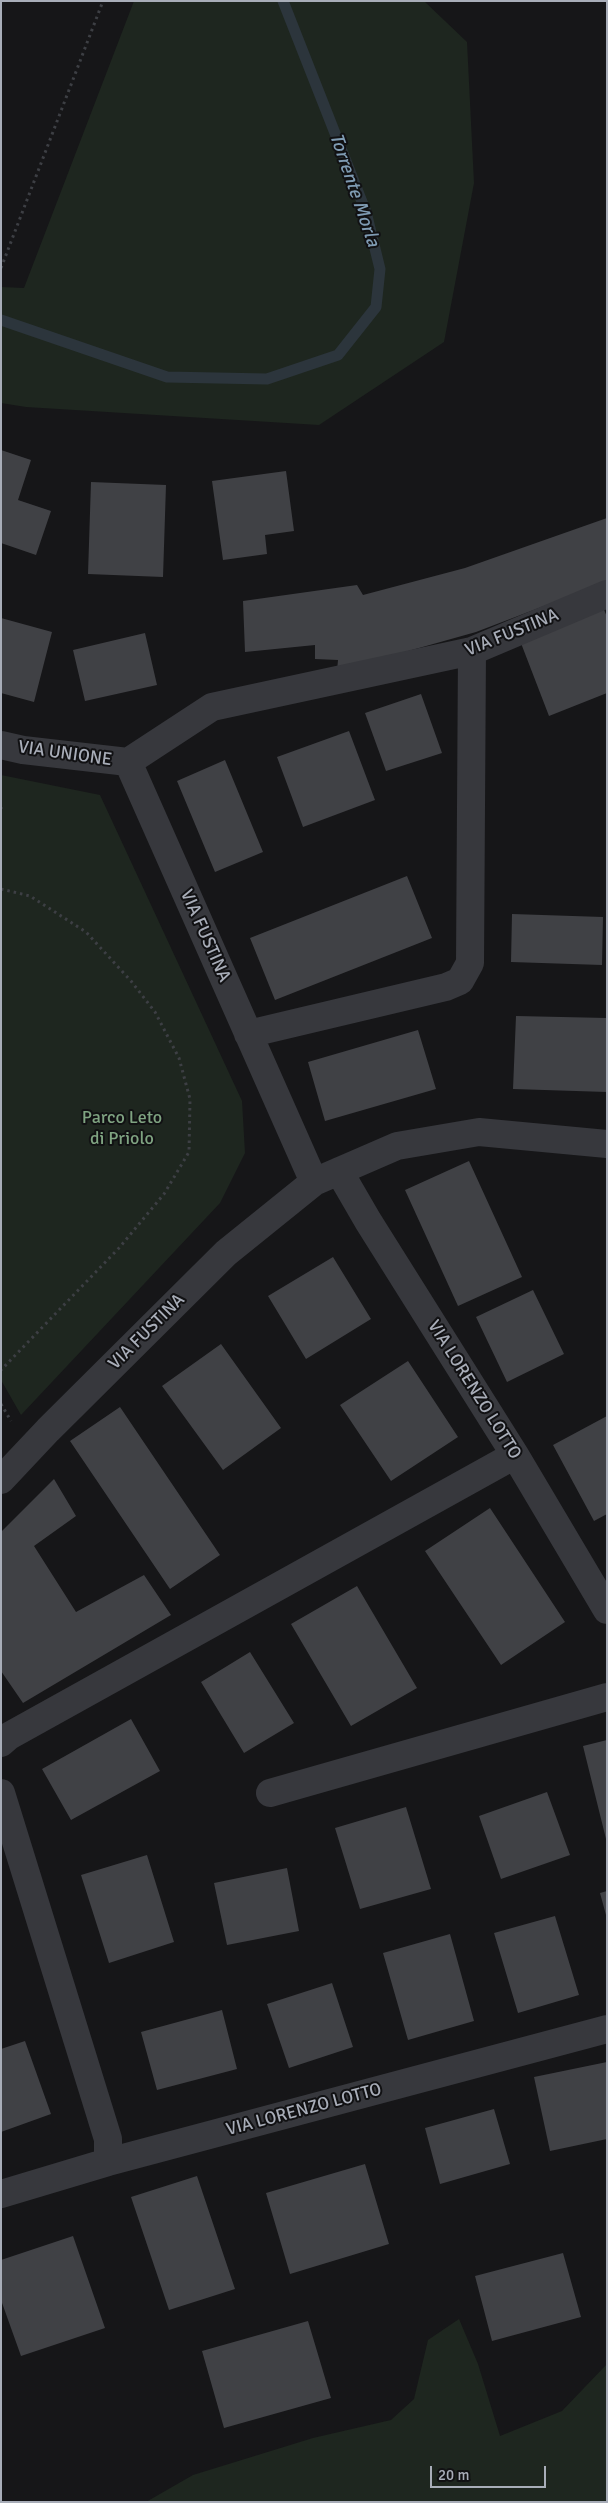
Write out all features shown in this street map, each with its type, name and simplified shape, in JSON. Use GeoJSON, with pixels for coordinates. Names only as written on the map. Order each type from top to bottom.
{"type":"FeatureCollection","features":[{"type":"Feature","properties":{"kind":"street","name":"VIA FUSTINA"},"geometry":{"type":"LineString","coordinates":[[1,1480],[48,1430],[226,1253],[314,1182],[128,762],[212,707],[472,651],[607,594]]}},
{"type":"Feature","properties":{"kind":"street"},"geometry":{"type":"LineString","coordinates":[[248,1034],[446,987],[460,981],[470,963],[472,651]]}},
{"type":"Feature","properties":{"kind":"street"},"geometry":{"type":"LineString","coordinates":[[1,766],[12,747]]}},
{"type":"Feature","properties":{"kind":"street","name":"VIA UNIONE"},"geometry":{"type":"LineString","coordinates":[[12,747],[128,762]]}},
{"type":"Feature","properties":{"kind":"street"},"geometry":{"type":"LineString","coordinates":[[314,1182],[397,1146],[479,1132],[607,1144]]}},
{"type":"Feature","properties":{"kind":"street","name":"VIA LORENZO LOTTO"},"geometry":{"type":"LineString","coordinates":[[339,1171],[607,1610]]}},
{"type":"Feature","properties":{"kind":"street"},"geometry":{"type":"LineString","coordinates":[[1,1743],[9,1736],[514,1455]]}},
{"type":"Feature","properties":{"kind":"street"},"geometry":{"type":"LineString","coordinates":[[270,1793],[607,1697]]}},
{"type":"Feature","properties":{"kind":"street"},"geometry":{"type":"LineString","coordinates":[[1,1793],[108,2139],[108,2162]]}},
{"type":"Feature","properties":{"kind":"street","name":"VIA LORENZO LOTTO"},"geometry":{"type":"LineString","coordinates":[[1,2194],[108,2162],[607,2029]]}},
{"type":"Feature","properties":{"kind":"path"},"geometry":{"type":"LineString","coordinates":[[1,268],[103,1]]}},
{"type":"Feature","properties":{"kind":"path"},"geometry":{"type":"LineString","coordinates":[[1,889],[30,896],[86,932],[124,974],[155,1012],[179,1058],[190,1099],[189,1152],[164,1194],[119,1248],[1,1370]]}},
{"type":"Feature","properties":{"kind":"green space"},"geometry":{"type":"Polygon","coordinates":[[[134,1],[424,1],[467,42],[474,183],[444,342],[319,425],[26,407],[1,403],[1,287],[24,288],[134,1]]]}},
{"type":"Feature","properties":{"kind":"green space","name":"Parco Leto di Priolo"},"geometry":{"type":"Polygon","coordinates":[[[1,775],[100,795],[242,1101],[245,1153],[220,1203],[21,1415],[1,1380],[1,775]]]}},
{"type":"Feature","properties":{"kind":"green space"},"geometry":{"type":"Polygon","coordinates":[[[459,2319],[478,2364],[500,2436],[562,2411],[607,2364],[607,2502],[146,2502],[193,2475],[313,2438],[391,2420],[414,2399],[428,2340],[459,2319]]]}},
{"type":"Feature","properties":{"kind":"building"},"geometry":{"type":"Polygon","coordinates":[[[1,450],[31,460],[18,500],[51,511],[36,555],[1,543],[1,450]]]}},
{"type":"Feature","properties":{"kind":"building"},"geometry":{"type":"Polygon","coordinates":[[[286,471],[294,531],[265,535],[267,554],[223,560],[212,481],[286,471]]]}},
{"type":"Feature","properties":{"kind":"building"},"geometry":{"type":"Polygon","coordinates":[[[91,482],[166,485],[163,577],[88,574],[91,482]]]}},
{"type":"Feature","properties":{"kind":"building"},"geometry":{"type":"Polygon","coordinates":[[[607,518],[607,582],[476,632],[337,671],[338,660],[315,659],[315,645],[245,652],[243,601],[357,585],[363,595],[465,568],[607,518]]]}},
{"type":"Feature","properties":{"kind":"building"},"geometry":{"type":"Polygon","coordinates":[[[601,602],[607,617],[607,693],[549,716],[519,638],[601,602]]]}},
{"type":"Feature","properties":{"kind":"building"},"geometry":{"type":"Polygon","coordinates":[[[1,618],[52,632],[34,702],[1,693],[1,618]]]}},
{"type":"Feature","properties":{"kind":"building"},"geometry":{"type":"Polygon","coordinates":[[[145,633],[157,685],[85,701],[73,650],[145,633]]]}},
{"type":"Feature","properties":{"kind":"building"},"geometry":{"type":"Polygon","coordinates":[[[421,694],[442,753],[386,771],[365,713],[421,694]]]}},
{"type":"Feature","properties":{"kind":"building"},"geometry":{"type":"Polygon","coordinates":[[[349,731],[375,800],[303,827],[277,757],[349,731]]]}},
{"type":"Feature","properties":{"kind":"building"},"geometry":{"type":"Polygon","coordinates":[[[225,760],[263,852],[215,872],[177,781],[225,760]]]}},
{"type":"Feature","properties":{"kind":"building"},"geometry":{"type":"Polygon","coordinates":[[[407,876],[432,938],[275,1000],[250,938],[407,876]]]}},
{"type":"Feature","properties":{"kind":"building"},"geometry":{"type":"Polygon","coordinates":[[[512,914],[603,917],[602,965],[511,962],[512,914]]]}},
{"type":"Feature","properties":{"kind":"building"},"geometry":{"type":"Polygon","coordinates":[[[516,1016],[607,1018],[607,1092],[513,1089],[516,1016]]]}},
{"type":"Feature","properties":{"kind":"building"},"geometry":{"type":"Polygon","coordinates":[[[418,1030],[436,1089],[325,1121],[308,1062],[418,1030]]]}},
{"type":"Feature","properties":{"kind":"building"},"geometry":{"type":"Polygon","coordinates":[[[469,1161],[522,1277],[458,1306],[405,1190],[469,1161]]]}},
{"type":"Feature","properties":{"kind":"building"},"geometry":{"type":"Polygon","coordinates":[[[333,1257],[371,1319],[306,1359],[268,1296],[333,1257]]]}},
{"type":"Feature","properties":{"kind":"building"},"geometry":{"type":"Polygon","coordinates":[[[533,1290],[564,1354],[507,1382],[476,1317],[533,1290]]]}},
{"type":"Feature","properties":{"kind":"building"},"geometry":{"type":"Polygon","coordinates":[[[221,1344],[281,1428],[223,1470],[162,1386],[221,1344]]]}},
{"type":"Feature","properties":{"kind":"building"},"geometry":{"type":"Polygon","coordinates":[[[408,1361],[458,1437],[391,1481],[340,1405],[408,1361]]]}},
{"type":"Feature","properties":{"kind":"building"},"geometry":{"type":"Polygon","coordinates":[[[120,1407],[220,1555],[170,1589],[70,1441],[120,1407]]]}},
{"type":"Feature","properties":{"kind":"building"},"geometry":{"type":"Polygon","coordinates":[[[607,1416],[607,1514],[594,1521],[553,1445],[607,1416]]]}},
{"type":"Feature","properties":{"kind":"building"},"geometry":{"type":"Polygon","coordinates":[[[54,1479],[76,1516],[34,1546],[76,1612],[144,1575],[171,1615],[23,1703],[1,1671],[1,1532],[54,1479]]]}},
{"type":"Feature","properties":{"kind":"building"},"geometry":{"type":"Polygon","coordinates":[[[490,1508],[565,1622],[501,1665],[425,1551],[490,1508]]]}},
{"type":"Feature","properties":{"kind":"building"},"geometry":{"type":"Polygon","coordinates":[[[357,1586],[417,1688],[351,1726],[291,1624],[357,1586]]]}},
{"type":"Feature","properties":{"kind":"building"},"geometry":{"type":"Polygon","coordinates":[[[250,1652],[294,1723],[244,1753],[201,1682],[250,1652]]]}},
{"type":"Feature","properties":{"kind":"building"},"geometry":{"type":"Polygon","coordinates":[[[131,1719],[160,1771],[71,1820],[42,1769],[131,1719]]]}},
{"type":"Feature","properties":{"kind":"building"},"geometry":{"type":"Polygon","coordinates":[[[607,1740],[607,1839],[606,1839],[583,1746],[607,1740]]]}},
{"type":"Feature","properties":{"kind":"building"},"geometry":{"type":"Polygon","coordinates":[[[547,1792],[570,1855],[501,1879],[479,1816],[547,1792]]]}},
{"type":"Feature","properties":{"kind":"building"},"geometry":{"type":"Polygon","coordinates":[[[406,1807],[431,1889],[360,1909],[335,1828],[406,1807]]]}},
{"type":"Feature","properties":{"kind":"building"},"geometry":{"type":"Polygon","coordinates":[[[147,1855],[174,1942],[109,1963],[81,1875],[147,1855]]]}},
{"type":"Feature","properties":{"kind":"building"},"geometry":{"type":"Polygon","coordinates":[[[287,1868],[299,1931],[227,1945],[214,1883],[287,1868]]]}},
{"type":"Feature","properties":{"kind":"building"},"geometry":{"type":"Polygon","coordinates":[[[607,1891],[607,1915],[606,1915],[600,1893],[607,1891]]]}},
{"type":"Feature","properties":{"kind":"building"},"geometry":{"type":"Polygon","coordinates":[[[555,1916],[579,1995],[518,2013],[494,1933],[555,1916]]]}},
{"type":"Feature","properties":{"kind":"building"},"geometry":{"type":"Polygon","coordinates":[[[450,1934],[474,2021],[408,2040],[383,1953],[450,1934]]]}},
{"type":"Feature","properties":{"kind":"building"},"geometry":{"type":"Polygon","coordinates":[[[332,1983],[353,2047],[289,2068],[267,2004],[332,1983]]]}},
{"type":"Feature","properties":{"kind":"building"},"geometry":{"type":"Polygon","coordinates":[[[222,2010],[237,2069],[157,2090],[141,2032],[222,2010]]]}},
{"type":"Feature","properties":{"kind":"building"},"geometry":{"type":"Polygon","coordinates":[[[25,2041],[51,2114],[1,2132],[1,2049],[25,2041]]]}},
{"type":"Feature","properties":{"kind":"building"},"geometry":{"type":"Polygon","coordinates":[[[607,2062],[607,2139],[550,2151],[534,2077],[607,2062]]]}},
{"type":"Feature","properties":{"kind":"building"},"geometry":{"type":"Polygon","coordinates":[[[494,2109],[510,2164],[440,2184],[425,2128],[494,2109]]]}},
{"type":"Feature","properties":{"kind":"building"},"geometry":{"type":"Polygon","coordinates":[[[365,2164],[389,2244],[290,2274],[266,2193],[365,2164]]]}},
{"type":"Feature","properties":{"kind":"building"},"geometry":{"type":"Polygon","coordinates":[[[197,2176],[235,2289],[169,2310],[131,2197],[197,2176]]]}},
{"type":"Feature","properties":{"kind":"building"},"geometry":{"type":"Polygon","coordinates":[[[73,2236],[105,2328],[21,2356],[1,2300],[1,2260],[73,2236]]]}},
{"type":"Feature","properties":{"kind":"building"},"geometry":{"type":"Polygon","coordinates":[[[563,2253],[581,2317],[492,2341],[475,2276],[563,2253]]]}},
{"type":"Feature","properties":{"kind":"building"},"geometry":{"type":"Polygon","coordinates":[[[308,2321],[331,2398],[224,2428],[202,2351],[308,2321]]]}},
{"type":"Feature","properties":{"kind":"waterway","name":"Torrente Morla"},"geometry":{"type":"LineString","coordinates":[[1,320],[167,377],[267,379],[338,355],[376,307],[380,269],[366,212],[283,1]]}}]}
